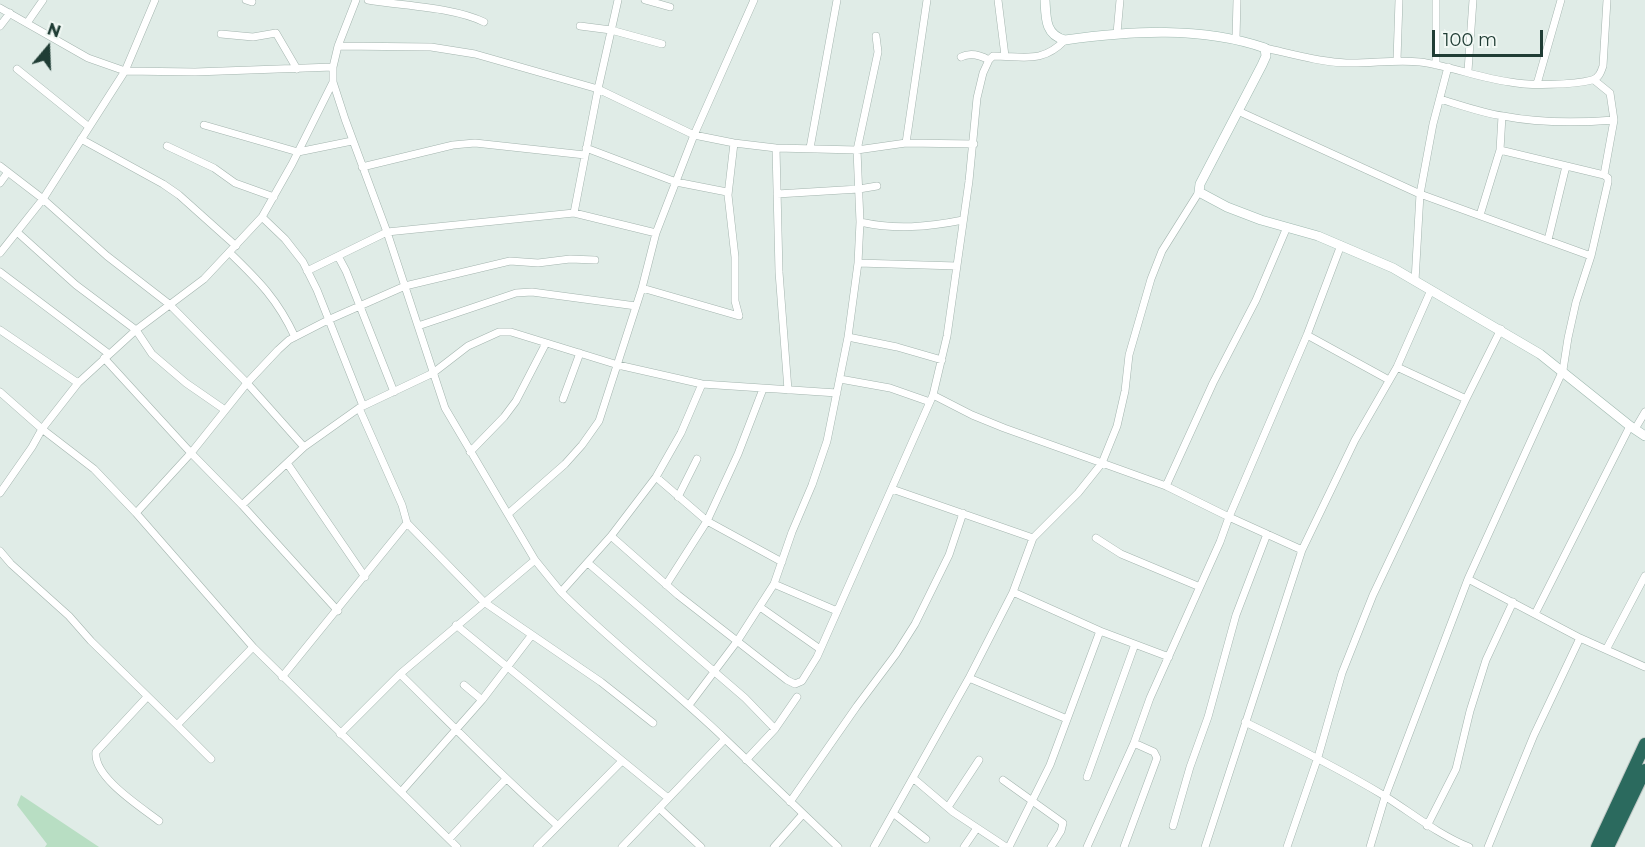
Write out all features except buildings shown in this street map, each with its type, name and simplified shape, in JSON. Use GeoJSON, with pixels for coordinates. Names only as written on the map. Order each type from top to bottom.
{"type":"FeatureCollection","features":[{"type":"Feature","properties":{"kind":"highway"},"geometry":{"type":"LineString","coordinates":[[1597,847],[1645,744]]}},
{"type":"Feature","properties":{"kind":"highway"},"geometry":{"type":"LineString","coordinates":[[1608,847],[1645,770]]}},
{"type":"Feature","properties":{"kind":"street"},"geometry":{"type":"LineString","coordinates":[[27,22],[43,0]]}},
{"type":"Feature","properties":{"kind":"street"},"geometry":{"type":"LineString","coordinates":[[0,253],[43,199],[125,71],[155,0]]}},
{"type":"Feature","properties":{"kind":"street"},"geometry":{"type":"LineString","coordinates":[[356,0],[338,46],[333,67],[333,82],[352,141],[387,232],[445,408],[470,452],[535,560],[561,592],[689,705],[838,847]]}},
{"type":"Feature","properties":{"kind":"street"},"geometry":{"type":"LineString","coordinates":[[368,0],[451,12],[484,22]]}},
{"type":"Feature","properties":{"kind":"street"},"geometry":{"type":"LineString","coordinates":[[574,213],[618,0]]}},
{"type":"Feature","properties":{"kind":"street"},"geometry":{"type":"LineString","coordinates":[[645,0],[670,7]]}},
{"type":"Feature","properties":{"kind":"street"},"geometry":{"type":"LineString","coordinates":[[508,514],[549,480],[582,445],[599,421],[642,288],[656,233],[694,135],[754,0]]}},
{"type":"Feature","properties":{"kind":"street"},"geometry":{"type":"LineString","coordinates":[[810,148],[837,0]]}},
{"type":"Feature","properties":{"kind":"street"},"geometry":{"type":"LineString","coordinates":[[906,143],[927,0]]}},
{"type":"Feature","properties":{"kind":"street"},"geometry":{"type":"LineString","coordinates":[[998,0],[1005,57]]}},
{"type":"Feature","properties":{"kind":"street"},"geometry":{"type":"LineString","coordinates":[[1045,0],[1048,29],[1057,38],[1065,40],[1150,31],[1236,39],[1317,60],[1343,63],[1397,60],[1448,67],[1510,82],[1537,84],[1594,80],[1600,74],[1603,66],[1608,0]]}},
{"type":"Feature","properties":{"kind":"street"},"geometry":{"type":"LineString","coordinates":[[1117,33],[1120,0]]}},
{"type":"Feature","properties":{"kind":"street"},"geometry":{"type":"LineString","coordinates":[[1236,39],[1237,0]]}},
{"type":"Feature","properties":{"kind":"street"},"geometry":{"type":"LineString","coordinates":[[1397,60],[1400,0]]}},
{"type":"Feature","properties":{"kind":"street"},"geometry":{"type":"LineString","coordinates":[[1436,0],[1436,65]]}},
{"type":"Feature","properties":{"kind":"street"},"geometry":{"type":"LineString","coordinates":[[1468,71],[1473,0]]}},
{"type":"Feature","properties":{"kind":"street"},"geometry":{"type":"LineString","coordinates":[[1537,84],[1561,0]]}},
{"type":"Feature","properties":{"kind":"street"},"geometry":{"type":"LineString","coordinates":[[0,8],[87,58],[125,71],[195,72],[333,67]]}},
{"type":"Feature","properties":{"kind":"street"},"geometry":{"type":"LineString","coordinates":[[0,26],[10,13]]}},
{"type":"Feature","properties":{"kind":"street"},"geometry":{"type":"LineString","coordinates":[[580,26],[611,30],[662,44]]}},
{"type":"Feature","properties":{"kind":"street"},"geometry":{"type":"LineString","coordinates":[[221,34],[253,37],[276,33],[297,69]]}},
{"type":"Feature","properties":{"kind":"street"},"geometry":{"type":"LineString","coordinates":[[689,705],[738,640],[774,584],[827,441],[848,337],[858,263],[860,222],[856,150],[878,52],[876,36]]}},
{"type":"Feature","properties":{"kind":"street"},"geometry":{"type":"LineString","coordinates":[[611,536],[666,585],[787,681],[795,684],[802,681],[810,671],[933,395],[947,336],[974,144],[977,98],[983,73],[993,56],[1034,57],[1049,54],[1065,40]]}},
{"type":"Feature","properties":{"kind":"street"},"geometry":{"type":"LineString","coordinates":[[338,46],[431,47],[475,54],[598,89],[694,135],[734,143],[776,148],[856,150],[906,143],[974,144]]}},
{"type":"Feature","properties":{"kind":"street"},"geometry":{"type":"LineString","coordinates":[[874,847],[969,678],[1013,592],[1033,538],[1078,493],[1102,463],[1117,426],[1125,391],[1129,355],[1150,279],[1162,251],[1199,192],[1200,184],[1266,57],[1265,48]]}},
{"type":"Feature","properties":{"kind":"street"},"geometry":{"type":"LineString","coordinates":[[961,57],[967,54],[981,55],[989,60]]}},
{"type":"Feature","properties":{"kind":"street"},"geometry":{"type":"LineString","coordinates":[[1415,280],[1420,194],[1448,67]]}},
{"type":"Feature","properties":{"kind":"street"},"geometry":{"type":"LineString","coordinates":[[17,69],[89,127]]}},
{"type":"Feature","properties":{"kind":"street"},"geometry":{"type":"LineString","coordinates":[[1594,80],[1610,93],[1614,120],[1604,175]]}},
{"type":"Feature","properties":{"kind":"street"},"geometry":{"type":"LineString","coordinates":[[0,493],[42,429],[78,383],[136,330],[204,279],[231,253],[262,217],[333,82]]}},
{"type":"Feature","properties":{"kind":"street"},"geometry":{"type":"LineString","coordinates":[[1440,99],[1502,116],[1550,121],[1614,120]]}},
{"type":"Feature","properties":{"kind":"street"},"geometry":{"type":"LineString","coordinates":[[1238,111],[1420,194],[1591,256]]}},
{"type":"Feature","properties":{"kind":"street"},"geometry":{"type":"LineString","coordinates":[[1480,215],[1500,150],[1502,116]]}},
{"type":"Feature","properties":{"kind":"street"},"geometry":{"type":"LineString","coordinates":[[204,125],[298,152],[352,141]]}},
{"type":"Feature","properties":{"kind":"street"},"geometry":{"type":"LineString","coordinates":[[81,139],[171,189],[236,246]]}},
{"type":"Feature","properties":{"kind":"street"},"geometry":{"type":"LineString","coordinates":[[642,288],[739,316],[735,301],[735,256],[728,192],[734,143]]}},
{"type":"Feature","properties":{"kind":"street"},"geometry":{"type":"LineString","coordinates":[[362,167],[453,145],[475,144],[586,151],[676,182],[728,192]]}},
{"type":"Feature","properties":{"kind":"street"},"geometry":{"type":"LineString","coordinates":[[167,146],[214,168],[235,183],[274,197]]}},
{"type":"Feature","properties":{"kind":"street"},"geometry":{"type":"LineString","coordinates":[[776,148],[779,272],[788,390]]}},
{"type":"Feature","properties":{"kind":"street"},"geometry":{"type":"LineString","coordinates":[[1370,847],[1385,796],[1468,579],[1563,370],[1576,302],[1591,256],[1608,182],[1608,178],[1604,175],[1500,150]]}},
{"type":"Feature","properties":{"kind":"street"},"geometry":{"type":"LineString","coordinates":[[0,166],[43,199],[107,256],[169,304],[247,383],[304,447]]}},
{"type":"Feature","properties":{"kind":"street"},"geometry":{"type":"LineString","coordinates":[[1548,240],[1566,166]]}},
{"type":"Feature","properties":{"kind":"street"},"geometry":{"type":"LineString","coordinates":[[0,183],[8,172]]}},
{"type":"Feature","properties":{"kind":"street"},"geometry":{"type":"LineString","coordinates":[[777,194],[877,186]]}},
{"type":"Feature","properties":{"kind":"street"},"geometry":{"type":"LineString","coordinates":[[1199,192],[1227,207],[1341,245],[1415,280],[1501,329],[1563,370],[1645,436]]}},
{"type":"Feature","properties":{"kind":"street"},"geometry":{"type":"LineString","coordinates":[[307,271],[387,232],[574,213],[656,233]]}},
{"type":"Feature","properties":{"kind":"street"},"geometry":{"type":"LineString","coordinates":[[262,217],[285,238],[317,290],[361,407],[402,505],[407,523],[484,602],[601,682],[653,723]]}},
{"type":"Feature","properties":{"kind":"street"},"geometry":{"type":"LineString","coordinates":[[860,222],[881,227],[902,228],[927,227],[963,220]]}},
{"type":"Feature","properties":{"kind":"street"},"geometry":{"type":"LineString","coordinates":[[1166,486],[1213,383],[1256,300],[1287,227]]}},
{"type":"Feature","properties":{"kind":"street"},"geometry":{"type":"LineString","coordinates":[[17,232],[76,285],[136,330],[152,354],[186,383],[225,410]]}},
{"type":"Feature","properties":{"kind":"street"},"geometry":{"type":"LineString","coordinates":[[1087,847],[1134,743],[1150,698],[1220,542],[1307,335],[1341,245]]}},
{"type":"Feature","properties":{"kind":"street"},"geometry":{"type":"LineString","coordinates":[[231,253],[269,292],[285,316],[295,338]]}},
{"type":"Feature","properties":{"kind":"street"},"geometry":{"type":"LineString","coordinates":[[338,256],[394,392]]}},
{"type":"Feature","properties":{"kind":"street"},"geometry":{"type":"LineString","coordinates":[[136,513],[191,453],[247,383],[278,350],[295,338],[328,320],[405,286],[510,261],[538,263],[570,259],[595,260]]}},
{"type":"Feature","properties":{"kind":"street"},"geometry":{"type":"LineString","coordinates":[[858,263],[957,266]]}},
{"type":"Feature","properties":{"kind":"street"},"geometry":{"type":"LineString","coordinates":[[0,272],[107,356],[191,453],[242,505],[338,611]]}},
{"type":"Feature","properties":{"kind":"street"},"geometry":{"type":"LineString","coordinates":[[1205,847],[1302,550],[1346,457],[1396,367],[1431,290]]}},
{"type":"Feature","properties":{"kind":"street"},"geometry":{"type":"LineString","coordinates":[[418,326],[516,293],[532,292],[636,306]]}},
{"type":"Feature","properties":{"kind":"street"},"geometry":{"type":"LineString","coordinates":[[1287,847],[1318,758],[1342,673],[1373,595],[1501,329]]}},
{"type":"Feature","properties":{"kind":"street"},"geometry":{"type":"LineString","coordinates":[[0,330],[78,383]]}},
{"type":"Feature","properties":{"kind":"street"},"geometry":{"type":"LineString","coordinates":[[242,505],[304,447],[361,407],[433,374],[468,346],[499,332],[511,332],[618,365],[702,384],[837,393]]}},
{"type":"Feature","properties":{"kind":"street"},"geometry":{"type":"LineString","coordinates":[[1307,335],[1389,380]]}},
{"type":"Feature","properties":{"kind":"street"},"geometry":{"type":"LineString","coordinates":[[848,337],[897,347],[942,360]]}},
{"type":"Feature","properties":{"kind":"street"},"geometry":{"type":"LineString","coordinates":[[470,452],[504,417],[516,401],[546,343]]}},
{"type":"Feature","properties":{"kind":"street"},"geometry":{"type":"LineString","coordinates":[[563,399],[580,353]]}},
{"type":"Feature","properties":{"kind":"street"},"geometry":{"type":"LineString","coordinates":[[1396,367],[1466,399]]}},
{"type":"Feature","properties":{"kind":"street"},"geometry":{"type":"LineString","coordinates":[[840,379],[890,388],[930,402]]}},
{"type":"Feature","properties":{"kind":"street"},"geometry":{"type":"LineString","coordinates":[[561,592],[611,536],[656,477],[681,433],[702,384]]}},
{"type":"Feature","properties":{"kind":"street"},"geometry":{"type":"LineString","coordinates":[[666,585],[707,521],[738,454],[763,389]]}},
{"type":"Feature","properties":{"kind":"street"},"geometry":{"type":"LineString","coordinates":[[0,392],[42,429],[94,469],[136,513],[253,647],[457,847]]}},
{"type":"Feature","properties":{"kind":"street"},"geometry":{"type":"LineString","coordinates":[[933,395],[1013,432],[1166,486],[1302,550]]}},
{"type":"Feature","properties":{"kind":"street"},"geometry":{"type":"LineString","coordinates":[[1535,614],[1632,427],[1645,412]]}},
{"type":"Feature","properties":{"kind":"street"},"geometry":{"type":"LineString","coordinates":[[678,496],[697,459]]}},
{"type":"Feature","properties":{"kind":"street"},"geometry":{"type":"LineString","coordinates":[[287,463],[365,577]]}},
{"type":"Feature","properties":{"kind":"street"},"geometry":{"type":"LineString","coordinates":[[656,477],[707,521],[782,562]]}},
{"type":"Feature","properties":{"kind":"street"},"geometry":{"type":"LineString","coordinates":[[892,489],[1033,538]]}},
{"type":"Feature","properties":{"kind":"street"},"geometry":{"type":"LineString","coordinates":[[790,802],[915,624],[949,555],[963,513]]}},
{"type":"Feature","properties":{"kind":"street"},"geometry":{"type":"LineString","coordinates":[[282,677],[338,611],[407,523]]}},
{"type":"Feature","properties":{"kind":"street"},"geometry":{"type":"LineString","coordinates":[[1173,826],[1190,767],[1208,717],[1236,615],[1267,534]]}},
{"type":"Feature","properties":{"kind":"street"},"geometry":{"type":"LineString","coordinates":[[1096,538],[1121,554],[1200,587]]}},
{"type":"Feature","properties":{"kind":"street"},"geometry":{"type":"LineString","coordinates":[[0,551],[11,564],[69,616],[91,641],[211,759]]}},
{"type":"Feature","properties":{"kind":"street"},"geometry":{"type":"LineString","coordinates":[[340,734],[400,674],[535,560]]}},
{"type":"Feature","properties":{"kind":"street"},"geometry":{"type":"LineString","coordinates":[[588,563],[745,698],[775,729]]}},
{"type":"Feature","properties":{"kind":"street"},"geometry":{"type":"LineString","coordinates":[[1606,648],[1645,576]]}},
{"type":"Feature","properties":{"kind":"street"},"geometry":{"type":"LineString","coordinates":[[1468,579],[1580,638],[1645,667]]}},
{"type":"Feature","properties":{"kind":"street"},"geometry":{"type":"LineString","coordinates":[[774,584],[837,611]]}},
{"type":"Feature","properties":{"kind":"street"},"geometry":{"type":"LineString","coordinates":[[1013,592],[1100,631],[1169,657]]}},
{"type":"Feature","properties":{"kind":"street"},"geometry":{"type":"LineString","coordinates":[[1427,826],[1455,768],[1486,660],[1513,602]]}},
{"type":"Feature","properties":{"kind":"street"},"geometry":{"type":"LineString","coordinates":[[760,607],[820,649]]}},
{"type":"Feature","properties":{"kind":"street"},"geometry":{"type":"LineString","coordinates":[[456,625],[668,798]]}},
{"type":"Feature","properties":{"kind":"street"},"geometry":{"type":"LineString","coordinates":[[913,778],[948,807],[1007,847],[1034,801],[1050,765],[1100,631]]}},
{"type":"Feature","properties":{"kind":"street"},"geometry":{"type":"LineString","coordinates":[[401,792],[482,699],[531,636]]}},
{"type":"Feature","properties":{"kind":"street"},"geometry":{"type":"LineString","coordinates":[[1488,847],[1534,735],[1580,638]]}},
{"type":"Feature","properties":{"kind":"street"},"geometry":{"type":"LineString","coordinates":[[1087,777],[1135,644]]}},
{"type":"Feature","properties":{"kind":"street"},"geometry":{"type":"LineString","coordinates":[[177,725],[253,647]]}},
{"type":"Feature","properties":{"kind":"street"},"geometry":{"type":"LineString","coordinates":[[400,674],[505,780],[557,825]]}},
{"type":"Feature","properties":{"kind":"street"},"geometry":{"type":"LineString","coordinates":[[969,678],[1067,719]]}},
{"type":"Feature","properties":{"kind":"street"},"geometry":{"type":"LineString","coordinates":[[464,685],[482,699]]}},
{"type":"Feature","properties":{"kind":"street"},"geometry":{"type":"LineString","coordinates":[[147,697],[96,752],[95,756],[96,762],[108,780],[159,821]]}},
{"type":"Feature","properties":{"kind":"street"},"geometry":{"type":"LineString","coordinates":[[746,760],[775,729],[797,697]]}},
{"type":"Feature","properties":{"kind":"street"},"geometry":{"type":"LineString","coordinates":[[1245,722],[1318,758],[1385,796],[1427,826],[1470,847]]}},
{"type":"Feature","properties":{"kind":"street"},"geometry":{"type":"LineString","coordinates":[[622,847],[725,739]]}},
{"type":"Feature","properties":{"kind":"street"},"geometry":{"type":"LineString","coordinates":[[1124,847],[1157,758],[1154,752],[1134,743]]}},
{"type":"Feature","properties":{"kind":"street"},"geometry":{"type":"LineString","coordinates":[[948,807],[979,760]]}},
{"type":"Feature","properties":{"kind":"street"},"geometry":{"type":"LineString","coordinates":[[537,847],[622,761]]}},
{"type":"Feature","properties":{"kind":"street"},"geometry":{"type":"LineString","coordinates":[[449,838],[505,780]]}},
{"type":"Feature","properties":{"kind":"street"},"geometry":{"type":"LineString","coordinates":[[1003,780],[1063,823],[1051,847]]}},
{"type":"Feature","properties":{"kind":"street"},"geometry":{"type":"LineString","coordinates":[[659,808],[701,847]]}},
{"type":"Feature","properties":{"kind":"street"},"geometry":{"type":"LineString","coordinates":[[893,813],[926,839]]}},
{"type":"Feature","properties":{"kind":"street"},"geometry":{"type":"LineString","coordinates":[[774,847],[803,814]]}},
{"type":"Feature","properties":{"kind":"street"},"geometry":{"type":"LineString","coordinates":[[964,847],[977,828]]}},
{"type":"Feature","properties":{"kind":"green space"},"geometry":{"type":"Polygon","coordinates":[[[21,795],[99,847],[45,847],[47,844],[17,805],[21,795]]]}}]}
